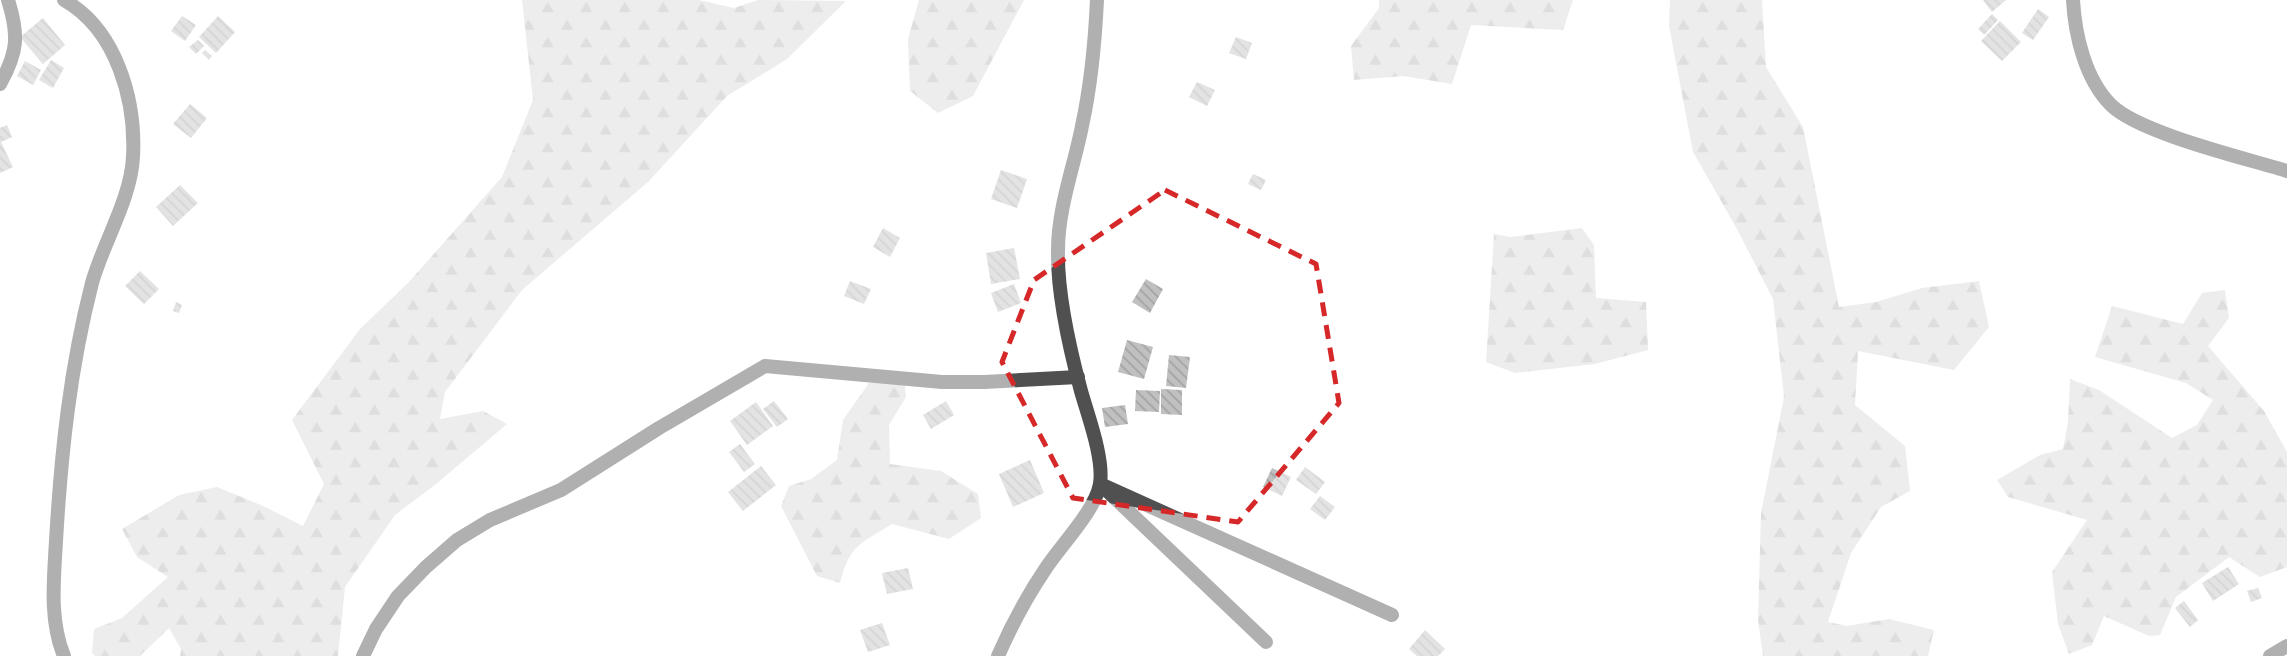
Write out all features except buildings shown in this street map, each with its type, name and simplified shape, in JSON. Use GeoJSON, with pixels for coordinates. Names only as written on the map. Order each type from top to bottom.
{"type":"FeatureCollection","features":[{"type":"Feature","properties":{"kind":"street"},"geometry":{"type":"LineString","coordinates":[[0,84],[12,62],[16,40],[8,0]]}},
{"type":"Feature","properties":{"kind":"street"},"geometry":{"type":"LineString","coordinates":[[64,0],[99,30],[115,56],[133,128],[133,160],[126,191],[93,281],[72,381],[63,443],[54,589],[56,631],[64,656]]}},
{"type":"Feature","properties":{"kind":"street"},"geometry":{"type":"LineString","coordinates":[[998,656],[1025,602],[1047,566],[1075,531],[1100,484],[1092,425],[1078,377],[1062,298],[1058,250],[1064,199],[1083,125],[1095,44],[1097,0]]}},
{"type":"Feature","properties":{"kind":"street"},"geometry":{"type":"LineString","coordinates":[[2073,0],[2080,46],[2092,79],[2111,105],[2137,123],[2287,171]]}},
{"type":"Feature","properties":{"kind":"street"},"geometry":{"type":"LineString","coordinates":[[363,656],[376,629],[398,596],[457,540],[490,520],[561,490],[765,366],[942,382],[1078,377]]}},
{"type":"Feature","properties":{"kind":"street"},"geometry":{"type":"LineString","coordinates":[[1100,484],[1392,615]]}},
{"type":"Feature","properties":{"kind":"street"},"geometry":{"type":"LineString","coordinates":[[1100,484],[1266,642]]}},
{"type":"Feature","properties":{"kind":"street"},"geometry":{"type":"LineString","coordinates":[[2270,656],[2287,646]]}},
{"type":"Feature","properties":{"kind":"highlighted area"},"geometry":{"type":"Polygon","coordinates":[[[1165,190],[1316,264],[1339,403],[1238,522],[1073,498],[1002,362],[1034,280],[1165,190]]]}},
{"type":"Feature","properties":{"kind":"green space"},"geometry":{"type":"Polygon","coordinates":[[[522,0],[699,0],[734,8],[758,0],[846,1],[787,59],[727,96],[648,182],[522,290],[445,392],[440,419],[483,411],[507,424],[395,515],[345,587],[338,656],[180,656],[181,649],[169,628],[140,656],[95,656],[92,653],[94,629],[122,618],[168,577],[137,557],[122,529],[179,495],[217,487],[303,526],[324,484],[292,420],[360,329],[408,283],[502,177],[533,100],[522,0]]]}},
{"type":"Feature","properties":{"kind":"green space"},"geometry":{"type":"Polygon","coordinates":[[[919,0],[1024,0],[973,96],[938,113],[910,91],[908,39],[919,0]]]}},
{"type":"Feature","properties":{"kind":"green space"},"geometry":{"type":"Polygon","coordinates":[[[1379,0],[1573,0],[1563,30],[1471,25],[1452,84],[1403,76],[1354,80],[1351,46],[1379,8],[1379,0]]]}},
{"type":"Feature","properties":{"kind":"green space"},"geometry":{"type":"Polygon","coordinates":[[[1670,0],[1762,0],[1766,67],[1803,127],[1839,307],[1876,302],[1922,288],[1979,281],[1989,327],[1954,370],[1858,351],[1855,405],[1905,446],[1910,491],[1881,507],[1851,553],[1828,622],[1847,626],[1889,619],[1934,630],[1928,656],[1763,656],[1758,620],[1761,513],[1784,397],[1773,299],[1693,152],[1669,26],[1670,0]]]}},
{"type":"Feature","properties":{"kind":"green space"},"geometry":{"type":"Polygon","coordinates":[[[1582,228],[1594,245],[1596,298],[1646,302],[1648,350],[1595,364],[1515,373],[1486,362],[1494,234],[1511,237],[1582,228]]]}},
{"type":"Feature","properties":{"kind":"green space"},"geometry":{"type":"Polygon","coordinates":[[[2225,290],[2229,318],[2208,346],[2264,411],[2287,452],[2287,567],[2260,577],[2229,557],[2176,597],[2160,635],[2149,636],[2104,616],[2092,645],[2069,654],[2058,624],[2052,572],[2087,520],[2008,497],[1997,480],[2040,455],[2063,449],[2068,422],[2070,379],[2099,390],[2172,438],[2197,425],[2213,400],[2186,383],[2095,357],[2112,306],[2183,324],[2202,293],[2225,290]]]}},
{"type":"Feature","properties":{"kind":"green space"},"geometry":{"type":"Polygon","coordinates":[[[904,380],[906,397],[889,425],[890,464],[941,471],[978,494],[981,518],[949,539],[892,524],[864,541],[852,552],[840,583],[817,576],[781,506],[789,486],[811,479],[837,460],[843,420],[869,383],[904,380]]]}}]}
